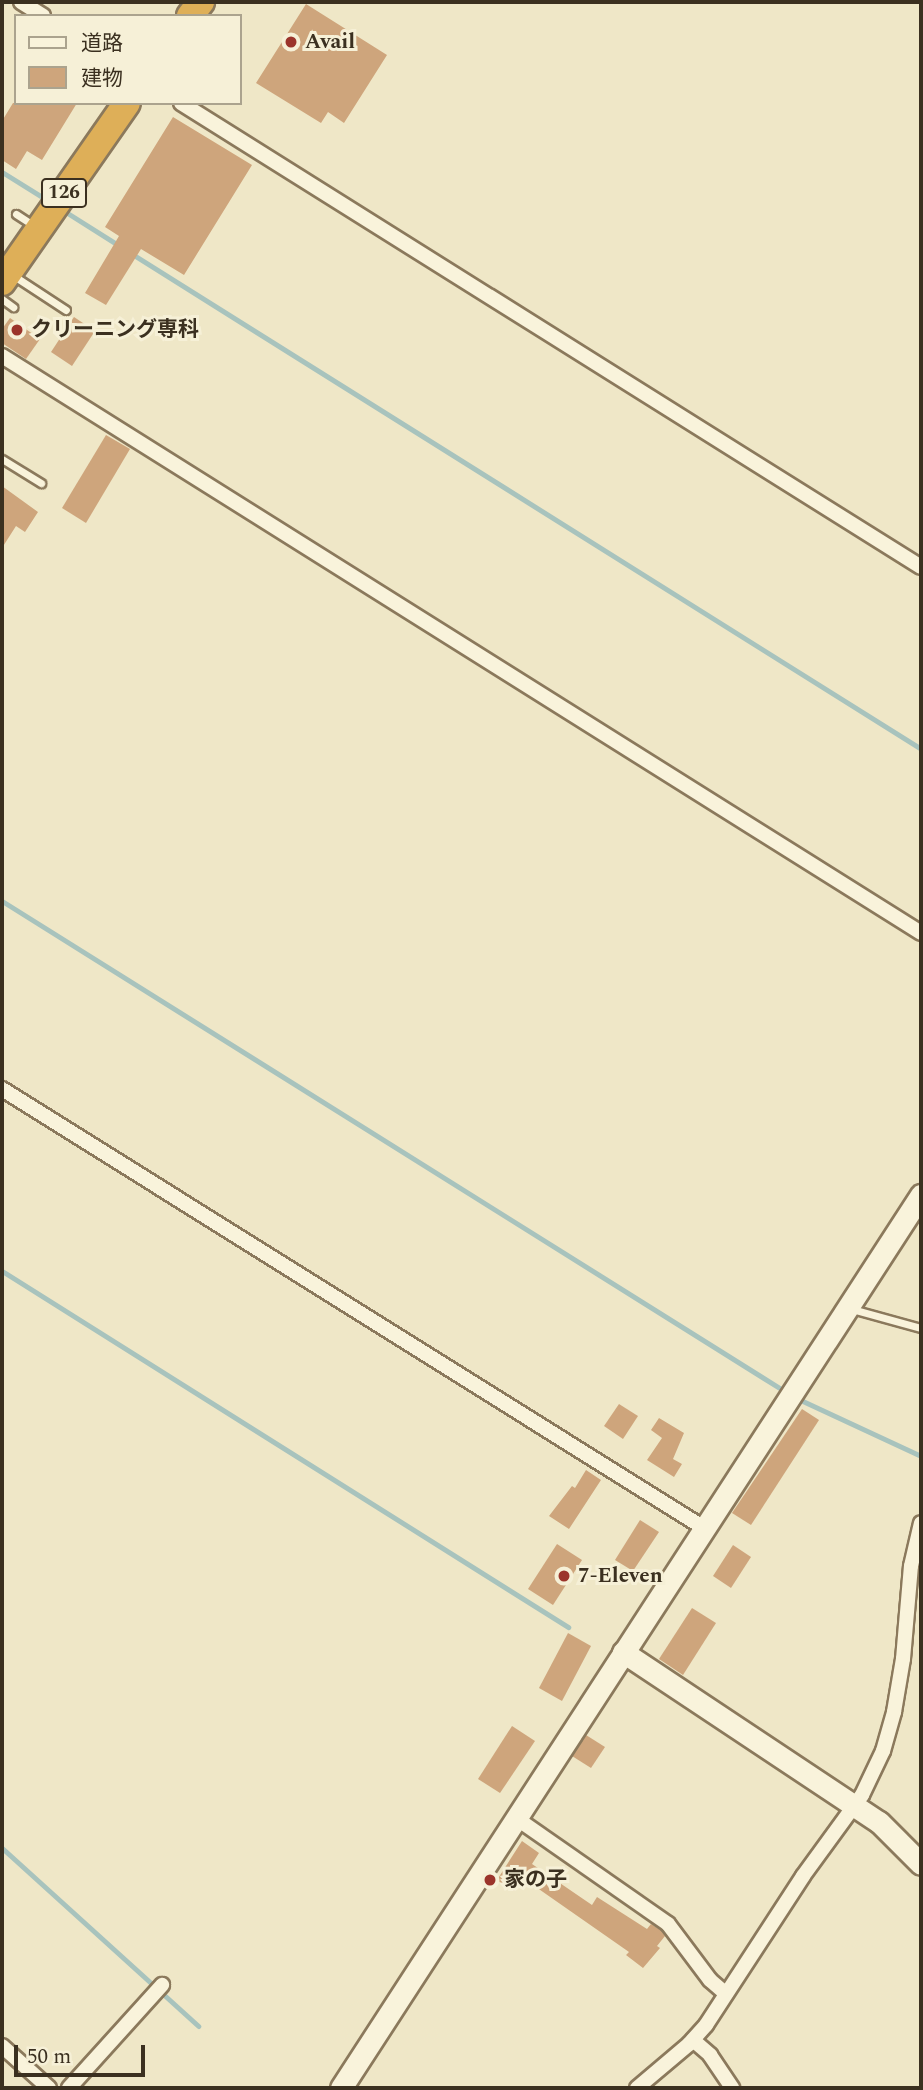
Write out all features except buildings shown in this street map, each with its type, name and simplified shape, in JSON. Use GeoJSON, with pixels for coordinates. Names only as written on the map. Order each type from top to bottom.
{"type":"FeatureCollection","features":[{"type":"Feature","properties":{"kind":"highway","name":"126"},"geometry":{"type":"LineString","coordinates":[[5,277],[126,105]]}},
{"type":"Feature","properties":{"kind":"street"},"geometry":{"type":"LineString","coordinates":[[21,2],[40,14]]}},
{"type":"Feature","properties":{"kind":"street"},"geometry":{"type":"LineString","coordinates":[[184,105],[921,567]]}},
{"type":"Feature","properties":{"kind":"street"},"geometry":{"type":"LineString","coordinates":[[2,356],[921,933]]}},
{"type":"Feature","properties":{"kind":"street"},"geometry":{"type":"LineString","coordinates":[[2,1089],[704,1528]]}},
{"type":"Feature","properties":{"kind":"street"},"geometry":{"type":"LineString","coordinates":[[341,2088],[921,1195]]}},
{"type":"Feature","properties":{"kind":"street"},"geometry":{"type":"LineString","coordinates":[[637,2088],[693,2040],[803,1876],[855,1806],[883,1751],[894,1712],[903,1659],[911,1566],[921,1522]]}},
{"type":"Feature","properties":{"kind":"street"},"geometry":{"type":"LineString","coordinates":[[623,1652],[879,1822],[921,1864]]}},
{"type":"Feature","properties":{"kind":"street"},"geometry":{"type":"LineString","coordinates":[[516,1818],[667,1924],[683,1940],[710,1980],[726,1994]]}},
{"type":"Feature","properties":{"kind":"street"},"geometry":{"type":"LineString","coordinates":[[69,2088],[162,1985]]}},
{"type":"Feature","properties":{"kind":"street"},"geometry":{"type":"LineString","coordinates":[[693,2040],[710,2055],[732,2088]]}},
{"type":"Feature","properties":{"kind":"street"},"geometry":{"type":"LineString","coordinates":[[2,2046],[49,2088]]}},
{"type":"Feature","properties":{"kind":"lane"},"geometry":{"type":"LineString","coordinates":[[16,214],[39,229]]}},
{"type":"Feature","properties":{"kind":"lane"},"geometry":{"type":"LineString","coordinates":[[5,277],[66,310]]}},
{"type":"Feature","properties":{"kind":"lane"},"geometry":{"type":"LineString","coordinates":[[2,299],[13,307]]}},
{"type":"Feature","properties":{"kind":"lane"},"geometry":{"type":"LineString","coordinates":[[2,459],[41,483]]}},
{"type":"Feature","properties":{"kind":"lane"},"geometry":{"type":"LineString","coordinates":[[848,1308],[921,1328]]}},
{"type":"Feature","properties":{"kind":"waterway"},"geometry":{"type":"LineString","coordinates":[[2,172],[50,202]]}},
{"type":"Feature","properties":{"kind":"waterway"},"geometry":{"type":"LineString","coordinates":[[61,209],[121,247]]}},
{"type":"Feature","properties":{"kind":"waterway"},"geometry":{"type":"LineString","coordinates":[[132,254],[921,749]]}},
{"type":"Feature","properties":{"kind":"waterway"},"geometry":{"type":"LineString","coordinates":[[2,901],[786,1392]]}},
{"type":"Feature","properties":{"kind":"waterway"},"geometry":{"type":"LineString","coordinates":[[2,1271],[568,1627]]}},
{"type":"Feature","properties":{"kind":"waterway"},"geometry":{"type":"LineString","coordinates":[[794,1397],[921,1456]]}},
{"type":"Feature","properties":{"kind":"waterway"},"geometry":{"type":"LineString","coordinates":[[2,1848],[198,2026]]}},
{"type":"Feature","properties":{"kind":"place","name":"Avail"},"geometry":{"type":"Point","coordinates":[291,42]}},
{"type":"Feature","properties":{"kind":"place","name":"クリーニング専科"},"geometry":{"type":"Point","coordinates":[17,330]}},
{"type":"Feature","properties":{"kind":"place","name":"7-Eleven"},"geometry":{"type":"Point","coordinates":[564,1576]}},
{"type":"Feature","properties":{"kind":"place","name":"家の子"},"geometry":{"type":"Point","coordinates":[490,1880]}}]}
